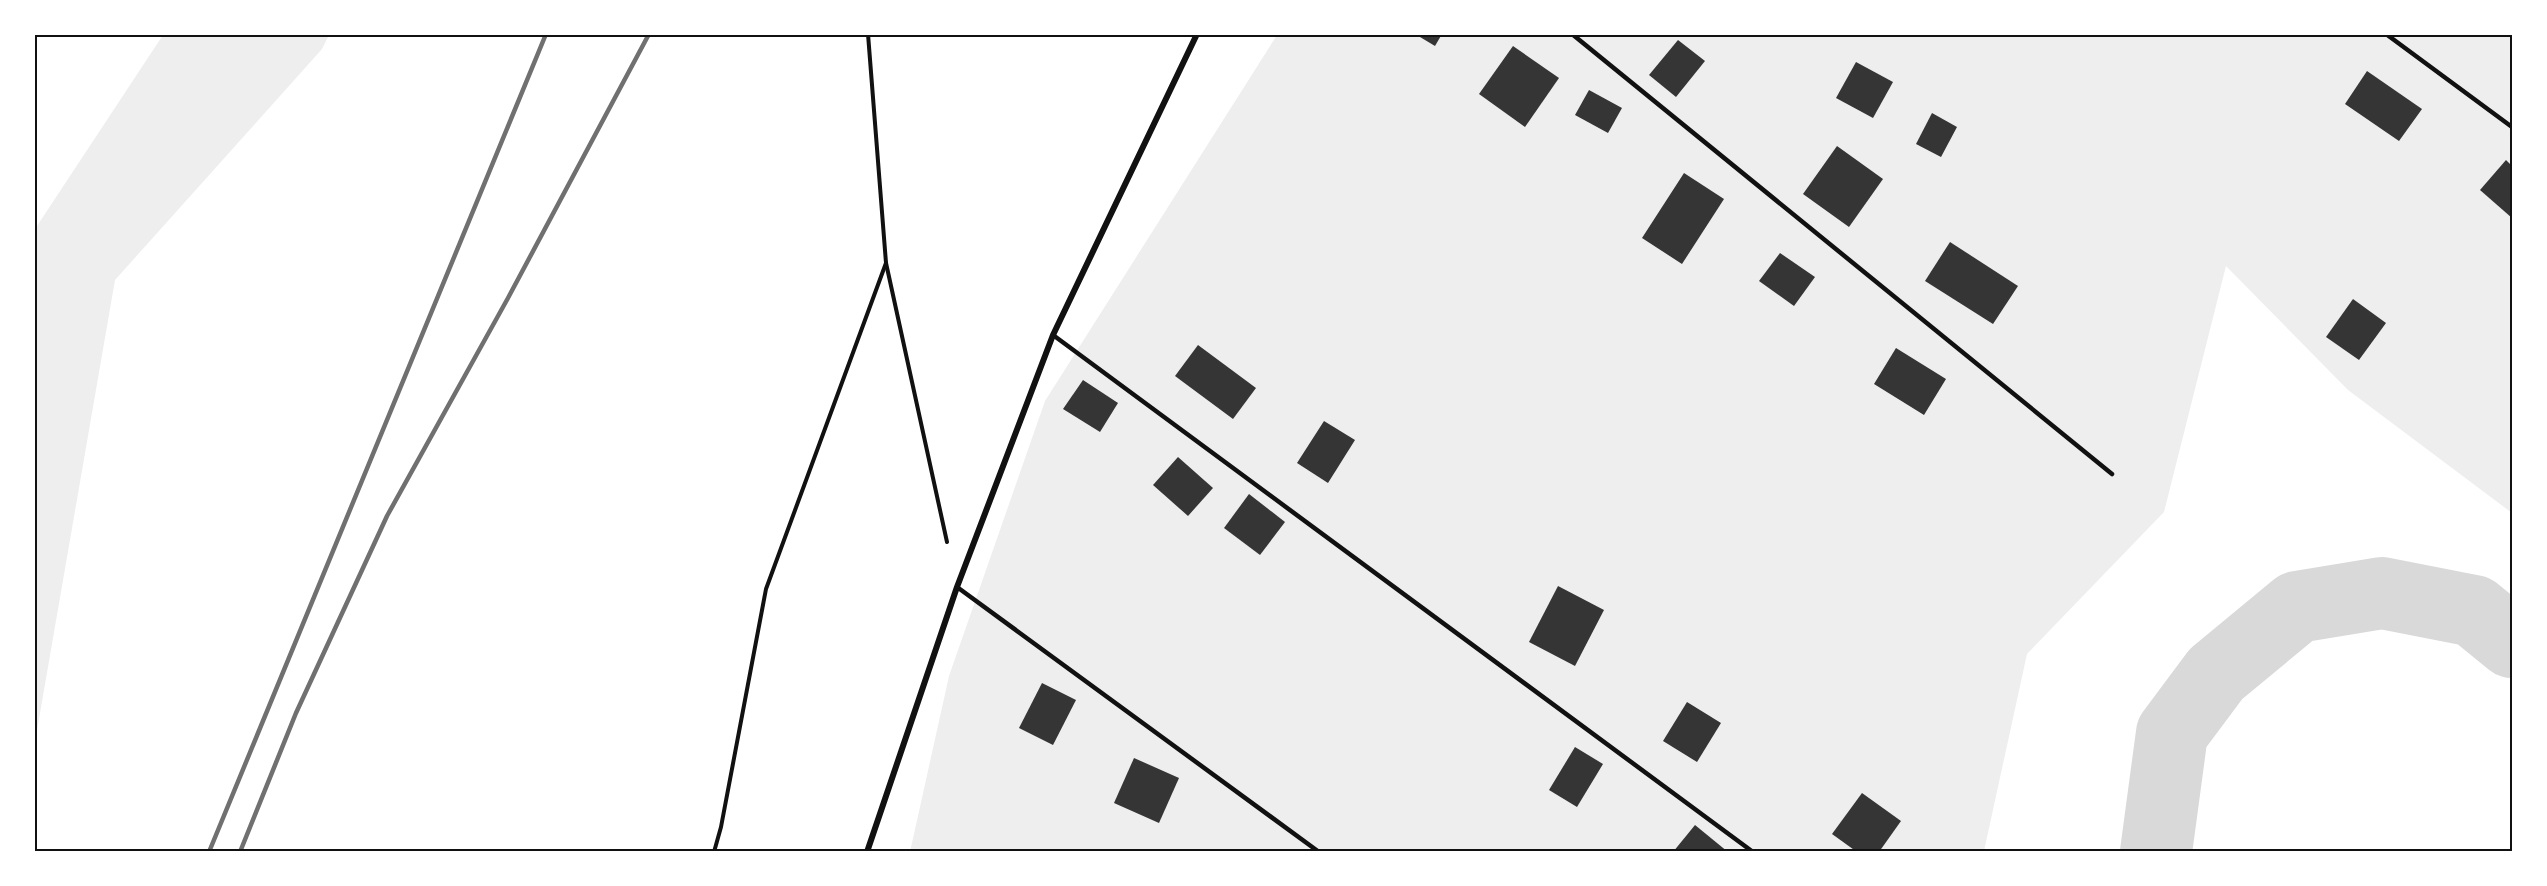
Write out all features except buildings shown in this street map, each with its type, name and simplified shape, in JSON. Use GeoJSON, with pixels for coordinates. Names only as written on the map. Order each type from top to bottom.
{"type":"FeatureCollection","features":[{"type":"Feature","properties":{"kind":"street"},"geometry":{"type":"LineString","coordinates":[[867,852],[957,587],[1053,335],[1197,34]]}},
{"type":"Feature","properties":{"kind":"lane"},"geometry":{"type":"LineString","coordinates":[[1572,34],[2112,474]]}},
{"type":"Feature","properties":{"kind":"lane"},"geometry":{"type":"LineString","coordinates":[[2386,34],[2512,127]]}},
{"type":"Feature","properties":{"kind":"lane"},"geometry":{"type":"LineString","coordinates":[[1053,335],[1753,852]]}},
{"type":"Feature","properties":{"kind":"lane"},"geometry":{"type":"LineString","coordinates":[[957,587],[1319,852]]}},
{"type":"Feature","properties":{"kind":"path"},"geometry":{"type":"LineString","coordinates":[[868,34],[886,263],[957,587]]}},
{"type":"Feature","properties":{"kind":"path"},"geometry":{"type":"LineString","coordinates":[[714,852],[722,827],[765,589],[886,263]]}},
{"type":"Feature","properties":{"kind":"shaded area"},"geometry":{"type":"Polygon","coordinates":[[[163,35],[329,35],[322,49],[115,280],[35,742],[35,229],[163,35]]]}},
{"type":"Feature","properties":{"kind":"shaded area"},"geometry":{"type":"Polygon","coordinates":[[[1277,35],[2512,35],[2512,513],[2348,390],[2226,266],[2164,512],[2027,654],[1984,851],[910,852],[949,676],[1045,401],[1277,35]]]}},
{"type":"Feature","properties":{"kind":"waterway"},"geometry":{"type":"LineString","coordinates":[[2156,852],[2172,733],[2216,674],[2297,607],[2382,593],[2474,611],[2512,642]]}},
{"type":"Feature","properties":{"kind":"railway"},"geometry":{"type":"LineString","coordinates":[[209,852],[546,34]]}},
{"type":"Feature","properties":{"kind":"railway"},"geometry":{"type":"LineString","coordinates":[[240,852],[296,713],[387,516],[508,298],[649,34]]}}]}
